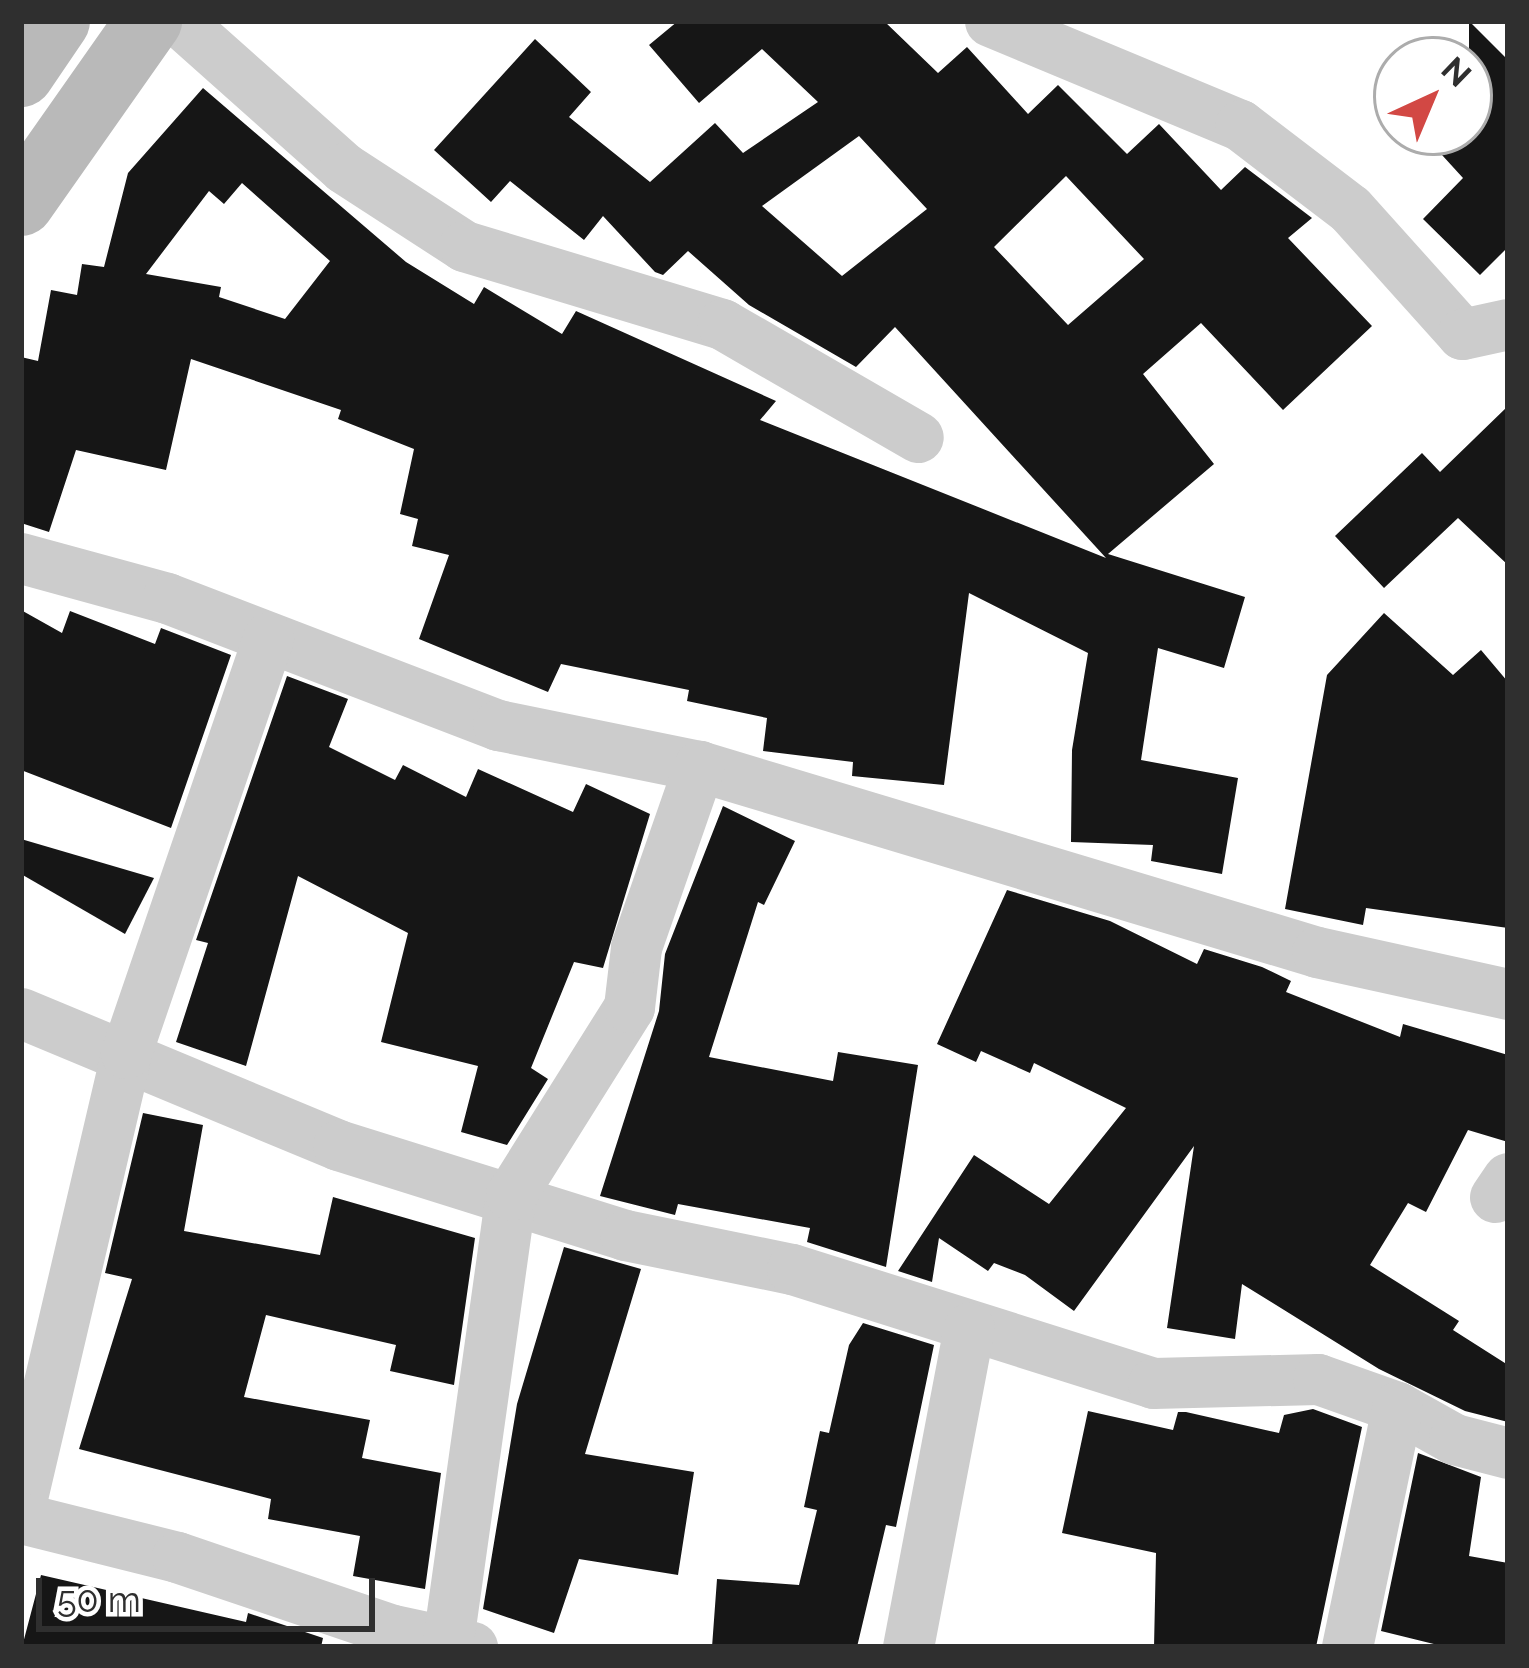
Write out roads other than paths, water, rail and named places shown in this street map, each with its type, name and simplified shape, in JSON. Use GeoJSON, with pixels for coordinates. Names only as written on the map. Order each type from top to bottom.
{"type":"FeatureCollection","features":[{"type":"Feature","properties":{"kind":"main road"},"geometry":{"type":"LineString","coordinates":[[21,74],[57,21]]}},
{"type":"Feature","properties":{"kind":"main road"},"geometry":{"type":"LineString","coordinates":[[21,203],[149,21]]}},
{"type":"Feature","properties":{"kind":"street"},"geometry":{"type":"LineString","coordinates":[[179,21],[344,168],[464,246],[722,324],[918,437]]}},
{"type":"Feature","properties":{"kind":"street"},"geometry":{"type":"LineString","coordinates":[[991,21],[1240,125],[1350,208],[1462,334],[1508,325]]}},
{"type":"Feature","properties":{"kind":"street"},"geometry":{"type":"LineString","coordinates":[[21,558],[167,598],[498,725],[699,766],[1317,952],[1508,994]]}},
{"type":"Feature","properties":{"kind":"street"},"geometry":{"type":"LineString","coordinates":[[21,1502],[126,1053],[268,638]]}},
{"type":"Feature","properties":{"kind":"street"},"geometry":{"type":"LineString","coordinates":[[21,1518],[177,1557],[393,1630],[460,1644],[511,1195],[629,1006],[636,947],[699,766]]}},
{"type":"Feature","properties":{"kind":"street"},"geometry":{"type":"LineString","coordinates":[[21,1013],[338,1145],[706,1257],[792,1269],[1153,1383],[1318,1378],[1397,1407],[1454,1439],[1508,1453]]}},
{"type":"Feature","properties":{"kind":"street"},"geometry":{"type":"LineString","coordinates":[[908,1647],[969,1328]]}},
{"type":"Feature","properties":{"kind":"street"},"geometry":{"type":"LineString","coordinates":[[1347,1647],[1397,1407]]}}]}
